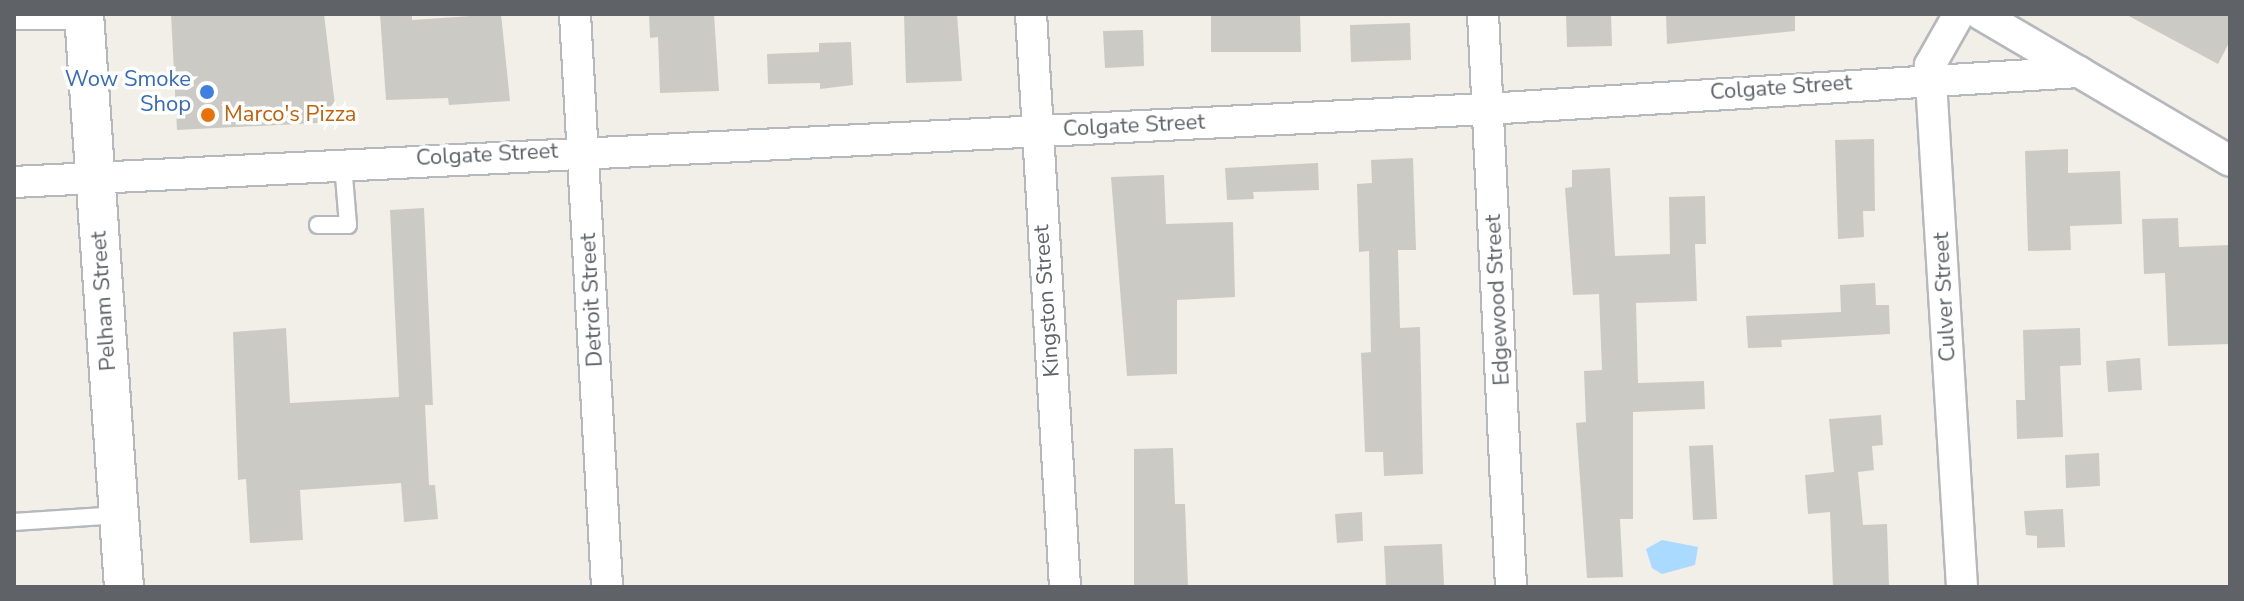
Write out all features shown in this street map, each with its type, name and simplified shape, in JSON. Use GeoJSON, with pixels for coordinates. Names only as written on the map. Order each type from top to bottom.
{"type":"FeatureCollection","features":[{"type":"Feature","properties":{"kind":"street","name":"Detroit Street"},"geometry":{"type":"LineString","coordinates":[[575,14],[607,587]]}},
{"type":"Feature","properties":{"kind":"street","name":"Kingston Street"},"geometry":{"type":"LineString","coordinates":[[1031,14],[1065,587]]}},
{"type":"Feature","properties":{"kind":"street","name":"Edgewood Street"},"geometry":{"type":"LineString","coordinates":[[1483,14],[1511,587]]}},
{"type":"Feature","properties":{"kind":"street","name":"Culver Street"},"geometry":{"type":"LineString","coordinates":[[1959,14],[1930,65],[1962,587]]}},
{"type":"Feature","properties":{"kind":"street"},"geometry":{"type":"LineString","coordinates":[[1980,14],[2230,161]]}},
{"type":"Feature","properties":{"kind":"street","name":"Pelham Street"},"geometry":{"type":"LineString","coordinates":[[85,17],[124,587]]}},
{"type":"Feature","properties":{"kind":"street","name":"Colgate Street"},"geometry":{"type":"LineString","coordinates":[[14,182],[582,150],[1487,109],[2079,72]]}},
{"type":"Feature","properties":{"kind":"lane"},"geometry":{"type":"LineString","coordinates":[[14,21],[85,17]]}},
{"type":"Feature","properties":{"kind":"lane"},"geometry":{"type":"LineString","coordinates":[[318,225],[348,225],[343,164]]}},
{"type":"Feature","properties":{"kind":"lane"},"geometry":{"type":"LineString","coordinates":[[14,522],[119,515]]}},
{"type":"Feature","properties":{"kind":"water"},"geometry":{"type":"Polygon","coordinates":[[[1662,540],[1698,547],[1695,565],[1662,574],[1652,568],[1646,549],[1662,540]]]}},
{"type":"Feature","properties":{"kind":"building"},"geometry":{"type":"Polygon","coordinates":[[[171,14],[324,14],[337,122],[177,130],[171,14]]]}},
{"type":"Feature","properties":{"kind":"building"},"geometry":{"type":"Polygon","coordinates":[[[380,14],[412,14],[412,20],[501,14],[510,101],[449,105],[448,98],[386,100],[380,14]]]}},
{"type":"Feature","properties":{"kind":"building"},"geometry":{"type":"Polygon","coordinates":[[[649,14],[714,14],[719,91],[660,93],[658,37],[650,38],[649,14]]]}},
{"type":"Feature","properties":{"kind":"building"},"geometry":{"type":"Polygon","coordinates":[[[904,14],[957,14],[962,81],[906,83],[904,14]]]}},
{"type":"Feature","properties":{"kind":"building"},"geometry":{"type":"Polygon","coordinates":[[[1211,14],[1300,14],[1301,52],[1211,52],[1211,14]]]}},
{"type":"Feature","properties":{"kind":"building"},"geometry":{"type":"Polygon","coordinates":[[[1566,14],[1611,14],[1612,46],[1567,47],[1566,14]]]}},
{"type":"Feature","properties":{"kind":"building"},"geometry":{"type":"Polygon","coordinates":[[[1666,14],[1795,14],[1795,31],[1667,44],[1666,14]]]}},
{"type":"Feature","properties":{"kind":"building"},"geometry":{"type":"Polygon","coordinates":[[[2125,14],[2230,14],[2230,41],[2218,64],[2125,14]]]}},
{"type":"Feature","properties":{"kind":"building"},"geometry":{"type":"Polygon","coordinates":[[[1410,23],[1411,60],[1351,62],[1350,25],[1410,23]]]}},
{"type":"Feature","properties":{"kind":"building"},"geometry":{"type":"Polygon","coordinates":[[[1143,30],[1144,66],[1105,68],[1103,31],[1143,30]]]}},
{"type":"Feature","properties":{"kind":"building"},"geometry":{"type":"Polygon","coordinates":[[[851,42],[853,85],[820,89],[820,83],[768,84],[767,54],[819,52],[819,43],[851,42]]]}},
{"type":"Feature","properties":{"kind":"building"},"geometry":{"type":"Polygon","coordinates":[[[1874,139],[1875,211],[1863,211],[1864,237],[1838,239],[1835,140],[1874,139]]]}},
{"type":"Feature","properties":{"kind":"building"},"geometry":{"type":"Polygon","coordinates":[[[2068,149],[2068,173],[2120,171],[2122,224],[2070,226],[2071,250],[2028,251],[2025,151],[2068,149]]]}},
{"type":"Feature","properties":{"kind":"building"},"geometry":{"type":"Polygon","coordinates":[[[1413,158],[1416,250],[1398,250],[1400,328],[1420,327],[1423,474],[1384,476],[1383,452],[1365,452],[1361,353],[1371,352],[1369,251],[1359,252],[1357,184],[1372,183],[1371,160],[1413,158]]]}},
{"type":"Feature","properties":{"kind":"building"},"geometry":{"type":"Polygon","coordinates":[[[1318,163],[1319,190],[1253,192],[1254,199],[1227,200],[1225,168],[1318,163]]]}},
{"type":"Feature","properties":{"kind":"building"},"geometry":{"type":"Polygon","coordinates":[[[1610,168],[1615,256],[1670,254],[1669,197],[1705,196],[1706,244],[1695,244],[1697,301],[1636,303],[1638,383],[1704,381],[1705,409],[1633,412],[1633,519],[1620,519],[1623,577],[1587,578],[1576,423],[1586,422],[1584,371],[1602,370],[1599,294],[1573,295],[1565,188],[1572,187],[1572,170],[1610,168]]]}},
{"type":"Feature","properties":{"kind":"building"},"geometry":{"type":"Polygon","coordinates":[[[1164,175],[1166,224],[1233,222],[1235,297],[1177,300],[1177,374],[1127,376],[1111,177],[1164,175]]]}},
{"type":"Feature","properties":{"kind":"building"},"geometry":{"type":"Polygon","coordinates":[[[424,208],[433,405],[425,405],[429,485],[435,485],[438,519],[404,522],[401,483],[300,490],[303,540],[250,543],[246,479],[238,480],[233,332],[286,328],[290,403],[399,397],[390,210],[424,208]]]}},
{"type":"Feature","properties":{"kind":"building"},"geometry":{"type":"Polygon","coordinates":[[[2178,218],[2179,247],[2230,245],[2230,344],[2168,346],[2165,273],[2144,274],[2142,219],[2178,218]]]}},
{"type":"Feature","properties":{"kind":"building"},"geometry":{"type":"Polygon","coordinates":[[[1875,283],[1876,305],[1889,305],[1890,334],[1781,340],[1782,347],[1748,348],[1746,316],[1841,312],[1840,285],[1875,283]]]}},
{"type":"Feature","properties":{"kind":"building"},"geometry":{"type":"Polygon","coordinates":[[[2080,328],[2081,365],[2060,366],[2063,437],[2017,439],[2016,400],[2025,400],[2023,330],[2080,328]]]}},
{"type":"Feature","properties":{"kind":"building"},"geometry":{"type":"Polygon","coordinates":[[[2140,358],[2142,390],[2108,392],[2106,361],[2140,358]]]}},
{"type":"Feature","properties":{"kind":"building"},"geometry":{"type":"Polygon","coordinates":[[[1881,415],[1883,445],[1872,446],[1874,470],[1858,472],[1863,525],[1887,524],[1889,587],[1833,587],[1830,512],[1808,514],[1805,475],[1834,472],[1829,419],[1881,415]]]}},
{"type":"Feature","properties":{"kind":"building"},"geometry":{"type":"Polygon","coordinates":[[[1713,445],[1717,519],[1693,520],[1689,446],[1713,445]]]}},
{"type":"Feature","properties":{"kind":"building"},"geometry":{"type":"Polygon","coordinates":[[[1173,448],[1175,504],[1185,504],[1188,587],[1134,587],[1134,449],[1173,448]]]}},
{"type":"Feature","properties":{"kind":"building"},"geometry":{"type":"Polygon","coordinates":[[[2099,453],[2100,486],[2066,488],[2065,455],[2099,453]]]}},
{"type":"Feature","properties":{"kind":"building"},"geometry":{"type":"Polygon","coordinates":[[[2063,509],[2065,547],[2037,548],[2037,536],[2026,535],[2024,511],[2063,509]]]}},
{"type":"Feature","properties":{"kind":"building"},"geometry":{"type":"Polygon","coordinates":[[[1362,512],[1363,541],[1337,543],[1335,514],[1362,512]]]}},
{"type":"Feature","properties":{"kind":"building"},"geometry":{"type":"Polygon","coordinates":[[[1442,544],[1444,585],[1386,587],[1384,546],[1442,544]]]}},
{"type":"Feature","properties":{"kind":"place","name":"Wow Smoke Shop"},"geometry":{"type":"Point","coordinates":[207,92]}},
{"type":"Feature","properties":{"kind":"place","name":"Marco's Pizza"},"geometry":{"type":"Point","coordinates":[208,115]}}]}
